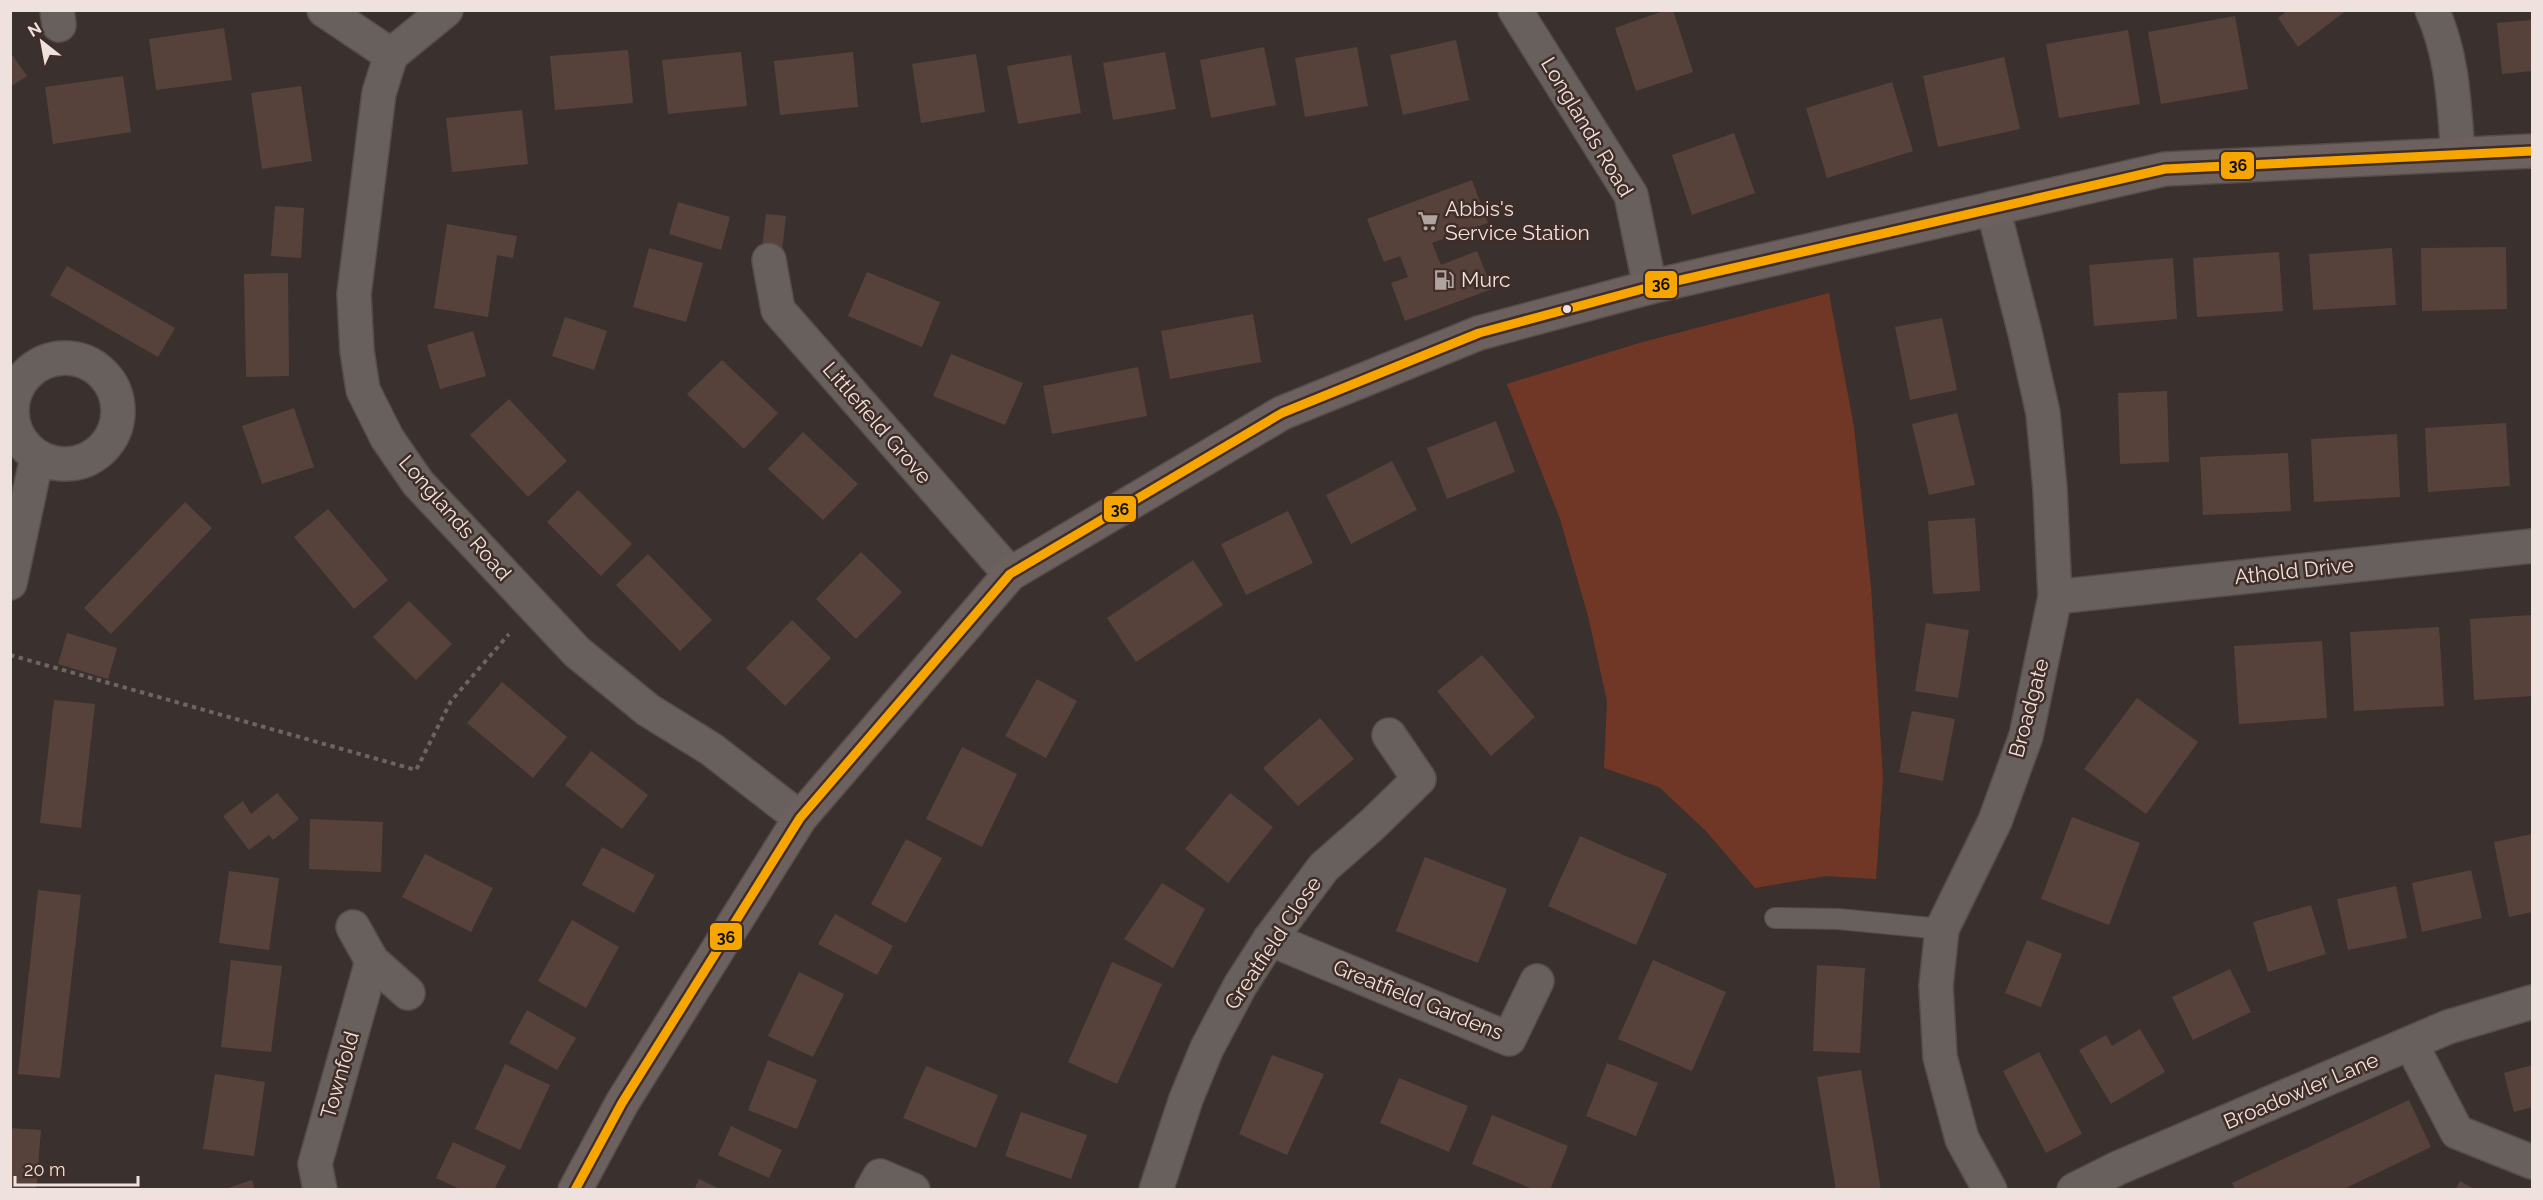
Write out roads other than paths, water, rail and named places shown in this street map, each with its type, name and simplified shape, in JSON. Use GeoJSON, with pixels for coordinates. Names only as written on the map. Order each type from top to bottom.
{"type":"FeatureCollection","features":[{"type":"Feature","properties":{"kind":"street"},"geometry":{"type":"LineString","coordinates":[[324,10],[391,55],[446,10]]}},
{"type":"Feature","properties":{"kind":"street","name":"Longlands Road"},"geometry":{"type":"LineString","coordinates":[[1515,10],[1631,195],[1650,286]]}},
{"type":"Feature","properties":{"kind":"street"},"geometry":{"type":"LineString","coordinates":[[2432,10],[2440,28],[2450,67],[2458,154]]}},
{"type":"Feature","properties":{"kind":"street","name":"Longlands Road"},"geometry":{"type":"LineString","coordinates":[[391,55],[379,93],[354,294],[357,351],[363,390],[387,438],[418,483],[577,652],[648,710],[711,749],[800,818]]}},
{"type":"Feature","properties":{"kind":"street"},"geometry":{"type":"LineString","coordinates":[[575,1190],[622,1103],[800,818],[1010,574],[1282,413],[1479,333],[1650,286],[2165,169],[2532,151]]}},
{"type":"Feature","properties":{"kind":"street","name":"Broadgate"},"geometry":{"type":"LineString","coordinates":[[1990,1190],[1962,1139],[1940,1057],[1936,986],[1942,929],[1995,821],[2025,736],[2055,597],[2050,489],[2043,413],[1993,208]]}},
{"type":"Feature","properties":{"kind":"street","name":"Littlefield Grove"},"geometry":{"type":"LineString","coordinates":[[769,260],[778,310],[1010,574]]}},
{"type":"Feature","properties":{"kind":"street"},"geometry":{"type":"LineString","coordinates":[[10,583],[36,457]]}},
{"type":"Feature","properties":{"kind":"street","name":"Athold Drive"},"geometry":{"type":"LineString","coordinates":[[2055,597],[2532,546]]}},
{"type":"Feature","properties":{"kind":"street","name":"Greatfield Close"},"geometry":{"type":"LineString","coordinates":[[1156,1190],[1186,1099],[1207,1048],[1240,986],[1270,939],[1324,867],[1419,779],[1389,735]]}},
{"type":"Feature","properties":{"kind":"street"},"geometry":{"type":"LineString","coordinates":[[353,927],[372,961],[408,993]]}},
{"type":"Feature","properties":{"kind":"street","name":"Greatfield Gardens"},"geometry":{"type":"LineString","coordinates":[[1270,939],[1509,1039],[1537,981]]}},
{"type":"Feature","properties":{"kind":"street","name":"Townfold"},"geometry":{"type":"LineString","coordinates":[[320,1190],[315,1164],[372,961]]}},
{"type":"Feature","properties":{"kind":"street","name":"Broadowler Lane"},"geometry":{"type":"LineString","coordinates":[[2074,1190],[2118,1168],[2448,1028],[2532,1002]]}},
{"type":"Feature","properties":{"kind":"street"},"geometry":{"type":"LineString","coordinates":[[2411,1044],[2457,1132],[2532,1162]]}},
{"type":"Feature","properties":{"kind":"street"},"geometry":{"type":"LineString","coordinates":[[872,1190],[880,1176],[913,1190]]}},
{"type":"Feature","properties":{"kind":"lane"},"geometry":{"type":"LineString","coordinates":[[1775,918],[1838,919],[1942,929]]}},
{"type":"Feature","properties":{"kind":"place","name":"Abbis's Service Station"},"geometry":{"type":"Point","coordinates":[1428,221]}},
{"type":"Feature","properties":{"kind":"place","name":"Murc"},"geometry":{"type":"Point","coordinates":[1444,280]}}]}
